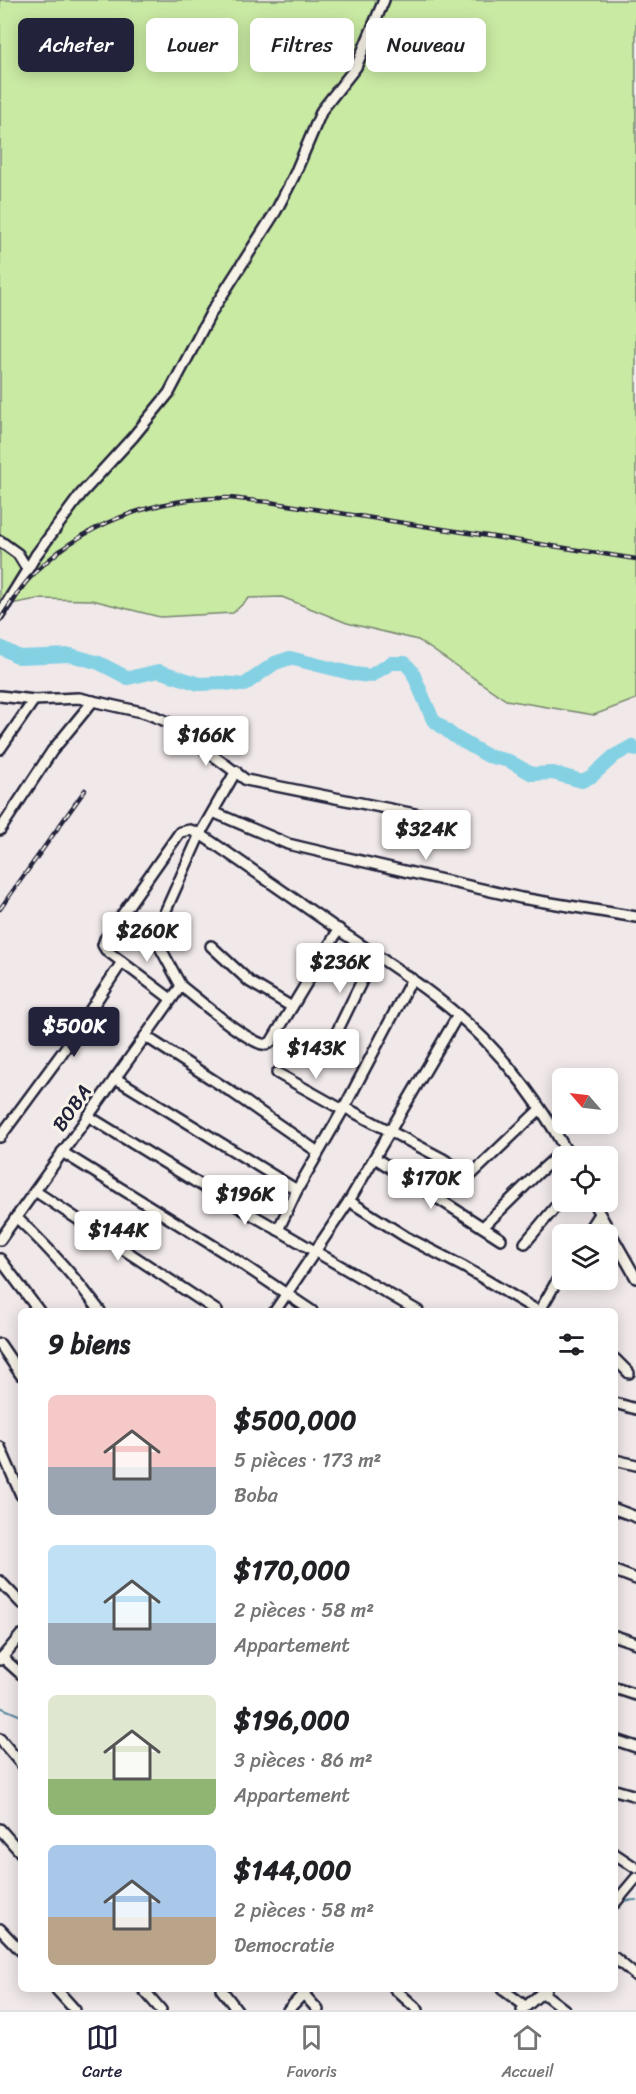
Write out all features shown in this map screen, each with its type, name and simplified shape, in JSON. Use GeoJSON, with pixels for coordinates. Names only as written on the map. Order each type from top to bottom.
{"type":"FeatureCollection","features":[{"type":"Feature","properties":{"kind":"street"},"geometry":{"type":"LineString","coordinates":[[0,614],[36,555],[81,494],[169,393],[216,304],[276,211],[294,176],[322,110],[356,67],[384,0]]}},
{"type":"Feature","properties":{"kind":"street"},"geometry":{"type":"LineString","coordinates":[[0,540],[18,554],[29,567]]}},
{"type":"Feature","properties":{"kind":"street"},"geometry":{"type":"LineString","coordinates":[[0,696],[34,700],[79,698],[146,713],[168,722],[246,780],[420,815]]}},
{"type":"Feature","properties":{"kind":"street"},"geometry":{"type":"LineString","coordinates":[[0,749],[34,700]]}},
{"type":"Feature","properties":{"kind":"street"},"geometry":{"type":"LineString","coordinates":[[0,830],[52,751],[93,701]]}},
{"type":"Feature","properties":{"kind":"street"},"geometry":{"type":"LineString","coordinates":[[236,771],[200,834],[158,928],[161,949],[181,986],[238,1030],[262,1044],[271,1042],[339,929]]}},
{"type":"Feature","properties":{"kind":"street"},"geometry":{"type":"LineString","coordinates":[[213,812],[288,844],[521,898],[636,917]]}},
{"type":"Feature","properties":{"kind":"street"},"geometry":{"type":"LineString","coordinates":[[171,999],[106,950],[103,945],[180,832],[190,830],[200,834],[412,979],[458,1015],[485,1041],[525,1088],[563,1146]]}},
{"type":"Feature","properties":{"kind":"street"},"geometry":{"type":"LineString","coordinates":[[211,946],[250,982],[292,1007]]}},
{"type":"Feature","properties":{"kind":"street"},"geometry":{"type":"LineString","coordinates":[[330,1046],[375,954]]}},
{"type":"Feature","properties":{"kind":"street"},"geometry":{"type":"LineString","coordinates":[[0,1137],[62,1053],[122,962]]}},
{"type":"Feature","properties":{"kind":"street"},"geometry":{"type":"LineString","coordinates":[[278,1230],[297,1190],[412,979]]}},
{"type":"Feature","properties":{"kind":"street","name":"BOBA"},"geometry":{"type":"LineString","coordinates":[[0,1240],[181,986]]}},
{"type":"Feature","properties":{"kind":"street"},"geometry":{"type":"LineString","coordinates":[[277,1308],[350,1201],[458,1015]]}},
{"type":"Feature","properties":{"kind":"street"},"geometry":{"type":"LineString","coordinates":[[145,1036],[318,1152]]}},
{"type":"Feature","properties":{"kind":"street"},"geometry":{"type":"LineString","coordinates":[[277,1073],[343,1109],[391,1131],[470,1176],[540,1109]]}},
{"type":"Feature","properties":{"kind":"street"},"geometry":{"type":"LineString","coordinates":[[115,1078],[297,1190]]}},
{"type":"Feature","properties":{"kind":"street"},"geometry":{"type":"LineString","coordinates":[[88,1116],[413,1308]]}},
{"type":"Feature","properties":{"kind":"street"},"geometry":{"type":"LineString","coordinates":[[62,1152],[230,1256],[307,1308]]}},
{"type":"Feature","properties":{"kind":"street"},"geometry":{"type":"LineString","coordinates":[[375,1158],[501,1239]]}},
{"type":"Feature","properties":{"kind":"street"},"geometry":{"type":"LineString","coordinates":[[483,1227],[552,1166]]}},
{"type":"Feature","properties":{"kind":"street"},"geometry":{"type":"LineString","coordinates":[[35,1191],[212,1308]]}},
{"type":"Feature","properties":{"kind":"street"},"geometry":{"type":"LineString","coordinates":[[350,1201],[406,1237],[534,1308]]}},
{"type":"Feature","properties":{"kind":"street"},"geometry":{"type":"LineString","coordinates":[[525,1244],[552,1211]]}},
{"type":"Feature","properties":{"kind":"street"},"geometry":{"type":"LineString","coordinates":[[592,1224],[599,1214],[636,1278]]}},
{"type":"Feature","properties":{"kind":"street"},"geometry":{"type":"LineString","coordinates":[[16,1217],[45,1244],[98,1308]]}},
{"type":"Feature","properties":{"kind":"street"},"geometry":{"type":"LineString","coordinates":[[0,1259],[37,1308]]}},
{"type":"Feature","properties":{"kind":"street"},"geometry":{"type":"LineString","coordinates":[[541,1308],[552,1288]]}},
{"type":"Feature","properties":{"kind":"street"},"geometry":{"type":"LineString","coordinates":[[0,1344],[18,1371]]}},
{"type":"Feature","properties":{"kind":"street"},"geometry":{"type":"LineString","coordinates":[[618,1362],[629,1373]]}},
{"type":"Feature","properties":{"kind":"street"},"geometry":{"type":"LineString","coordinates":[[618,1404],[636,1409]]}},
{"type":"Feature","properties":{"kind":"street"},"geometry":{"type":"LineString","coordinates":[[0,1447],[18,1488]]}},
{"type":"Feature","properties":{"kind":"street"},"geometry":{"type":"LineString","coordinates":[[618,1461],[636,1465]]}},
{"type":"Feature","properties":{"kind":"street"},"geometry":{"type":"LineString","coordinates":[[618,1510],[636,1517]]}},
{"type":"Feature","properties":{"kind":"street"},"geometry":{"type":"LineString","coordinates":[[618,1572],[636,1578]]}},
{"type":"Feature","properties":{"kind":"street"},"geometry":{"type":"LineString","coordinates":[[0,1581],[18,1600]]}},
{"type":"Feature","properties":{"kind":"street"},"geometry":{"type":"LineString","coordinates":[[618,1637],[636,1643]]}},
{"type":"Feature","properties":{"kind":"street"},"geometry":{"type":"LineString","coordinates":[[18,1638],[2,1656],[18,1671]]}},
{"type":"Feature","properties":{"kind":"street"},"geometry":{"type":"LineString","coordinates":[[618,1689],[636,1695]]}},
{"type":"Feature","properties":{"kind":"street"},"geometry":{"type":"LineString","coordinates":[[0,1739],[18,1760]]}},
{"type":"Feature","properties":{"kind":"street"},"geometry":{"type":"LineString","coordinates":[[618,1741],[636,1747]]}},
{"type":"Feature","properties":{"kind":"street"},"geometry":{"type":"LineString","coordinates":[[618,1792],[636,1796]]}},
{"type":"Feature","properties":{"kind":"street"},"geometry":{"type":"LineString","coordinates":[[0,1829],[18,1850]]}},
{"type":"Feature","properties":{"kind":"street"},"geometry":{"type":"LineString","coordinates":[[618,1856],[636,1868]]}},
{"type":"Feature","properties":{"kind":"street"},"geometry":{"type":"LineString","coordinates":[[618,1900],[636,1878]]}},
{"type":"Feature","properties":{"kind":"street"},"geometry":{"type":"LineString","coordinates":[[0,1929],[18,1948]]}},
{"type":"Feature","properties":{"kind":"street"},"geometry":{"type":"LineString","coordinates":[[618,1961],[636,1976]]}},
{"type":"Feature","properties":{"kind":"street"},"geometry":{"type":"LineString","coordinates":[[59,1992],[75,2010]]}},
{"type":"Feature","properties":{"kind":"street"},"geometry":{"type":"LineString","coordinates":[[146,1992],[161,2010]]}},
{"type":"Feature","properties":{"kind":"street"},"geometry":{"type":"LineString","coordinates":[[223,1992],[237,2010]]}},
{"type":"Feature","properties":{"kind":"street"},"geometry":{"type":"LineString","coordinates":[[288,2010],[302,1992]]}},
{"type":"Feature","properties":{"kind":"street"},"geometry":{"type":"LineString","coordinates":[[304,1992],[318,2010]]}},
{"type":"Feature","properties":{"kind":"street"},"geometry":{"type":"LineString","coordinates":[[398,1992],[418,2010]]}},
{"type":"Feature","properties":{"kind":"street"},"geometry":{"type":"LineString","coordinates":[[505,1992],[524,2008],[544,1992]]}},
{"type":"Feature","properties":{"kind":"street"},"geometry":{"type":"LineString","coordinates":[[546,1992],[565,2010]]}},
{"type":"Feature","properties":{"kind":"green space"},"geometry":{"type":"Polygon","coordinates":[[[0,0],[636,0],[636,699],[594,715],[506,700],[418,640],[347,623],[282,597],[249,598],[233,613],[160,617],[92,600],[37,599],[0,606],[0,0]]]}},
{"type":"Feature","properties":{"kind":"waterway"},"geometry":{"type":"LineString","coordinates":[[0,647],[19,657],[71,655],[99,663],[128,678],[159,671],[199,684],[244,685],[275,663],[290,658],[370,676],[391,663],[405,663],[412,671],[433,720],[455,737],[488,756],[509,761],[532,774],[553,773],[582,781],[592,776],[614,756],[632,746],[636,750]]}},
{"type":"Feature","properties":{"kind":"waterway"},"geometry":{"type":"LineString","coordinates":[[0,1707],[18,1715]]}},
{"type":"Feature","properties":{"kind":"waterway"},"geometry":{"type":"LineString","coordinates":[[621,1901],[636,1900]]}},
{"type":"Feature","properties":{"kind":"railway"},"geometry":{"type":"LineString","coordinates":[[0,620],[29,579],[71,543],[95,529],[146,509],[173,502],[201,499],[228,498],[269,502],[636,559]]}},
{"type":"Feature","properties":{"kind":"railway"},"geometry":{"type":"LineString","coordinates":[[0,909],[85,790]]}}]}
